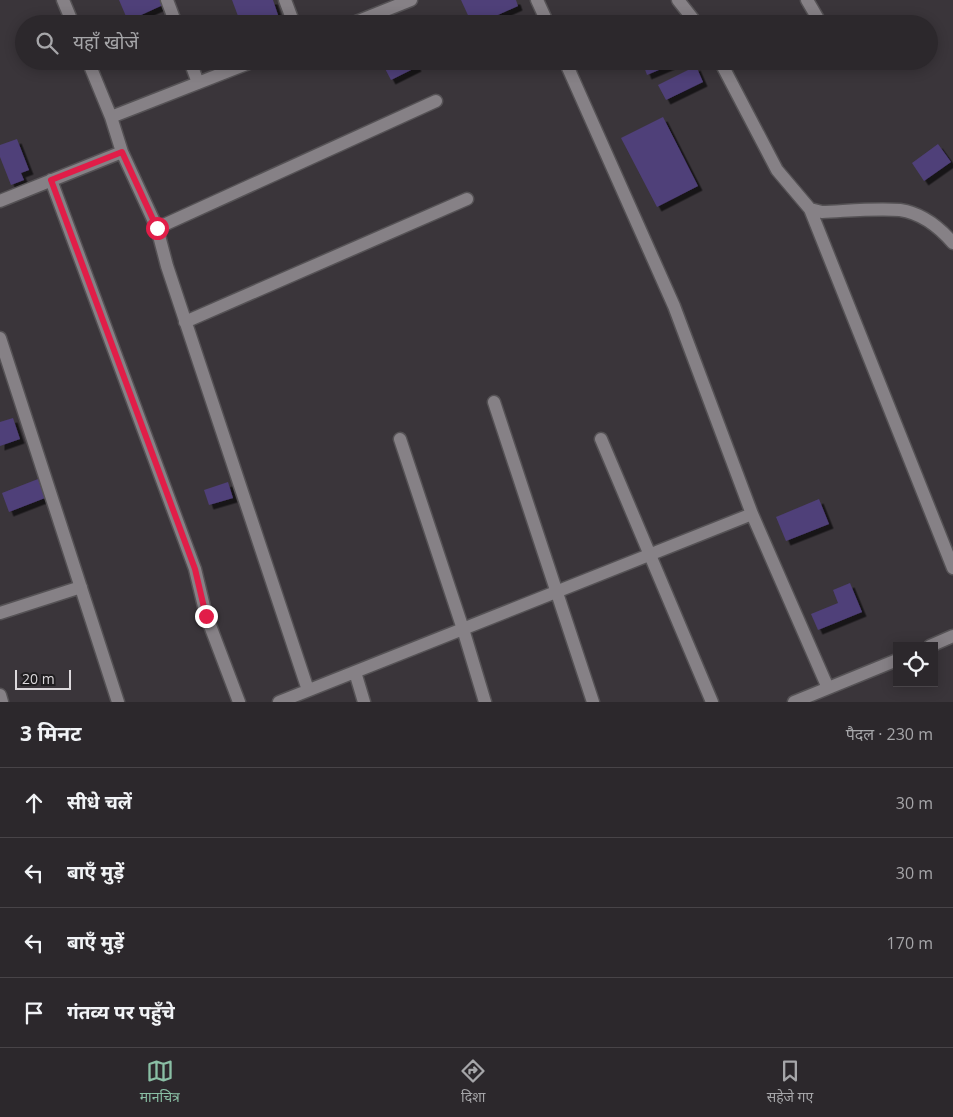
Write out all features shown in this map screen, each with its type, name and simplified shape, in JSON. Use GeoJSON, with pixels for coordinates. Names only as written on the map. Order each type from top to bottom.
{"type":"FeatureCollection","features":[{"type":"Feature","properties":{"kind":"street"},"geometry":{"type":"LineString","coordinates":[[63,0],[69,15]]}},
{"type":"Feature","properties":{"kind":"street"},"geometry":{"type":"LineString","coordinates":[[167,0],[173,15]]}},
{"type":"Feature","properties":{"kind":"street"},"geometry":{"type":"LineString","coordinates":[[285,0],[291,15]]}},
{"type":"Feature","properties":{"kind":"street"},"geometry":{"type":"LineString","coordinates":[[374,15],[411,0]]}},
{"type":"Feature","properties":{"kind":"street"},"geometry":{"type":"LineString","coordinates":[[537,0],[544,15]]}},
{"type":"Feature","properties":{"kind":"street"},"geometry":{"type":"LineString","coordinates":[[678,0],[690,15]]}},
{"type":"Feature","properties":{"kind":"street"},"geometry":{"type":"LineString","coordinates":[[807,0],[816,15]]}},
{"type":"Feature","properties":{"kind":"street"},"geometry":{"type":"LineString","coordinates":[[92,70],[111,117],[122,152],[157,228],[185,322],[308,690]]}},
{"type":"Feature","properties":{"kind":"street"},"geometry":{"type":"LineString","coordinates":[[193,70],[198,83]]}},
{"type":"Feature","properties":{"kind":"street"},"geometry":{"type":"LineString","coordinates":[[111,117],[231,70]]}},
{"type":"Feature","properties":{"kind":"street"},"geometry":{"type":"LineString","coordinates":[[569,70],[674,306],[752,514],[828,688]]}},
{"type":"Feature","properties":{"kind":"street"},"geometry":{"type":"LineString","coordinates":[[725,70],[777,170],[810,209],[953,568]]}},
{"type":"Feature","properties":{"kind":"street"},"geometry":{"type":"LineString","coordinates":[[157,228],[436,101]]}},
{"type":"Feature","properties":{"kind":"street"},"geometry":{"type":"LineString","coordinates":[[0,201],[122,152]]}},
{"type":"Feature","properties":{"kind":"street"},"geometry":{"type":"LineString","coordinates":[[51,180],[195,569],[206,616],[239,702]]}},
{"type":"Feature","properties":{"kind":"street"},"geometry":{"type":"LineString","coordinates":[[185,322],[467,199]]}},
{"type":"Feature","properties":{"kind":"street"},"geometry":{"type":"LineString","coordinates":[[810,209],[822,212],[902,210],[926,219],[942,230],[953,243]]}},
{"type":"Feature","properties":{"kind":"street"},"geometry":{"type":"LineString","coordinates":[[0,338],[118,702]]}},
{"type":"Feature","properties":{"kind":"street"},"geometry":{"type":"LineString","coordinates":[[494,402],[593,702]]}},
{"type":"Feature","properties":{"kind":"street"},"geometry":{"type":"LineString","coordinates":[[400,439],[463,629],[485,702]]}},
{"type":"Feature","properties":{"kind":"street"},"geometry":{"type":"LineString","coordinates":[[600,439],[712,702]]}},
{"type":"Feature","properties":{"kind":"street"},"geometry":{"type":"LineString","coordinates":[[279,702],[752,514]]}},
{"type":"Feature","properties":{"kind":"street"},"geometry":{"type":"LineString","coordinates":[[0,613],[81,587]]}},
{"type":"Feature","properties":{"kind":"street"},"geometry":{"type":"LineString","coordinates":[[938,643],[953,636]]}},
{"type":"Feature","properties":{"kind":"street"},"geometry":{"type":"LineString","coordinates":[[794,702],[893,662]]}},
{"type":"Feature","properties":{"kind":"street"},"geometry":{"type":"LineString","coordinates":[[355,672],[364,702]]}},
{"type":"Feature","properties":{"kind":"street"},"geometry":{"type":"LineString","coordinates":[[0,695],[2,702]]}},
{"type":"Feature","properties":{"kind":"building"},"geometry":{"type":"Polygon","coordinates":[[[119,0],[161,0],[163,5],[141,15],[125,15],[119,0]]]}},
{"type":"Feature","properties":{"kind":"building"},"geometry":{"type":"Polygon","coordinates":[[[232,0],[273,0],[278,15],[238,15],[232,0]]]}},
{"type":"Feature","properties":{"kind":"building"},"geometry":{"type":"Polygon","coordinates":[[[461,0],[516,0],[518,6],[498,15],[468,15],[461,0]]]}},
{"type":"Feature","properties":{"kind":"building"},"geometry":{"type":"Polygon","coordinates":[[[386,70],[411,70],[391,80],[386,70]]]}},
{"type":"Feature","properties":{"kind":"building"},"geometry":{"type":"Polygon","coordinates":[[[645,70],[659,70],[647,75],[645,70]]]}},
{"type":"Feature","properties":{"kind":"building"},"geometry":{"type":"Polygon","coordinates":[[[688,70],[698,70],[703,82],[666,100],[658,85],[688,70]]]}},
{"type":"Feature","properties":{"kind":"building"},"geometry":{"type":"Polygon","coordinates":[[[663,117],[698,186],[657,207],[621,138],[663,117]]]}},
{"type":"Feature","properties":{"kind":"building"},"geometry":{"type":"Polygon","coordinates":[[[17,139],[29,170],[21,173],[24,180],[11,185],[0,157],[0,145],[17,139]]]}},
{"type":"Feature","properties":{"kind":"building"},"geometry":{"type":"Polygon","coordinates":[[[938,144],[951,162],[924,181],[912,163],[938,144]]]}},
{"type":"Feature","properties":{"kind":"building"},"geometry":{"type":"Polygon","coordinates":[[[13,418],[20,439],[0,446],[0,422],[13,418]]]}},
{"type":"Feature","properties":{"kind":"building"},"geometry":{"type":"Polygon","coordinates":[[[38,479],[45,498],[9,512],[2,493],[38,479]]]}},
{"type":"Feature","properties":{"kind":"building"},"geometry":{"type":"Polygon","coordinates":[[[228,482],[233,498],[209,505],[204,490],[228,482]]]}},
{"type":"Feature","properties":{"kind":"building"},"geometry":{"type":"Polygon","coordinates":[[[819,499],[829,524],[786,541],[776,517],[819,499]]]}},
{"type":"Feature","properties":{"kind":"building"},"geometry":{"type":"Polygon","coordinates":[[[850,583],[862,612],[818,630],[811,614],[838,603],[833,590],[850,583]]]}},
{"type":"Feature","properties":{"kind":"route"},"geometry":{"type":"LineString","coordinates":[[157,228],[122,152],[51,180],[195,569],[206,616]]}}]}
